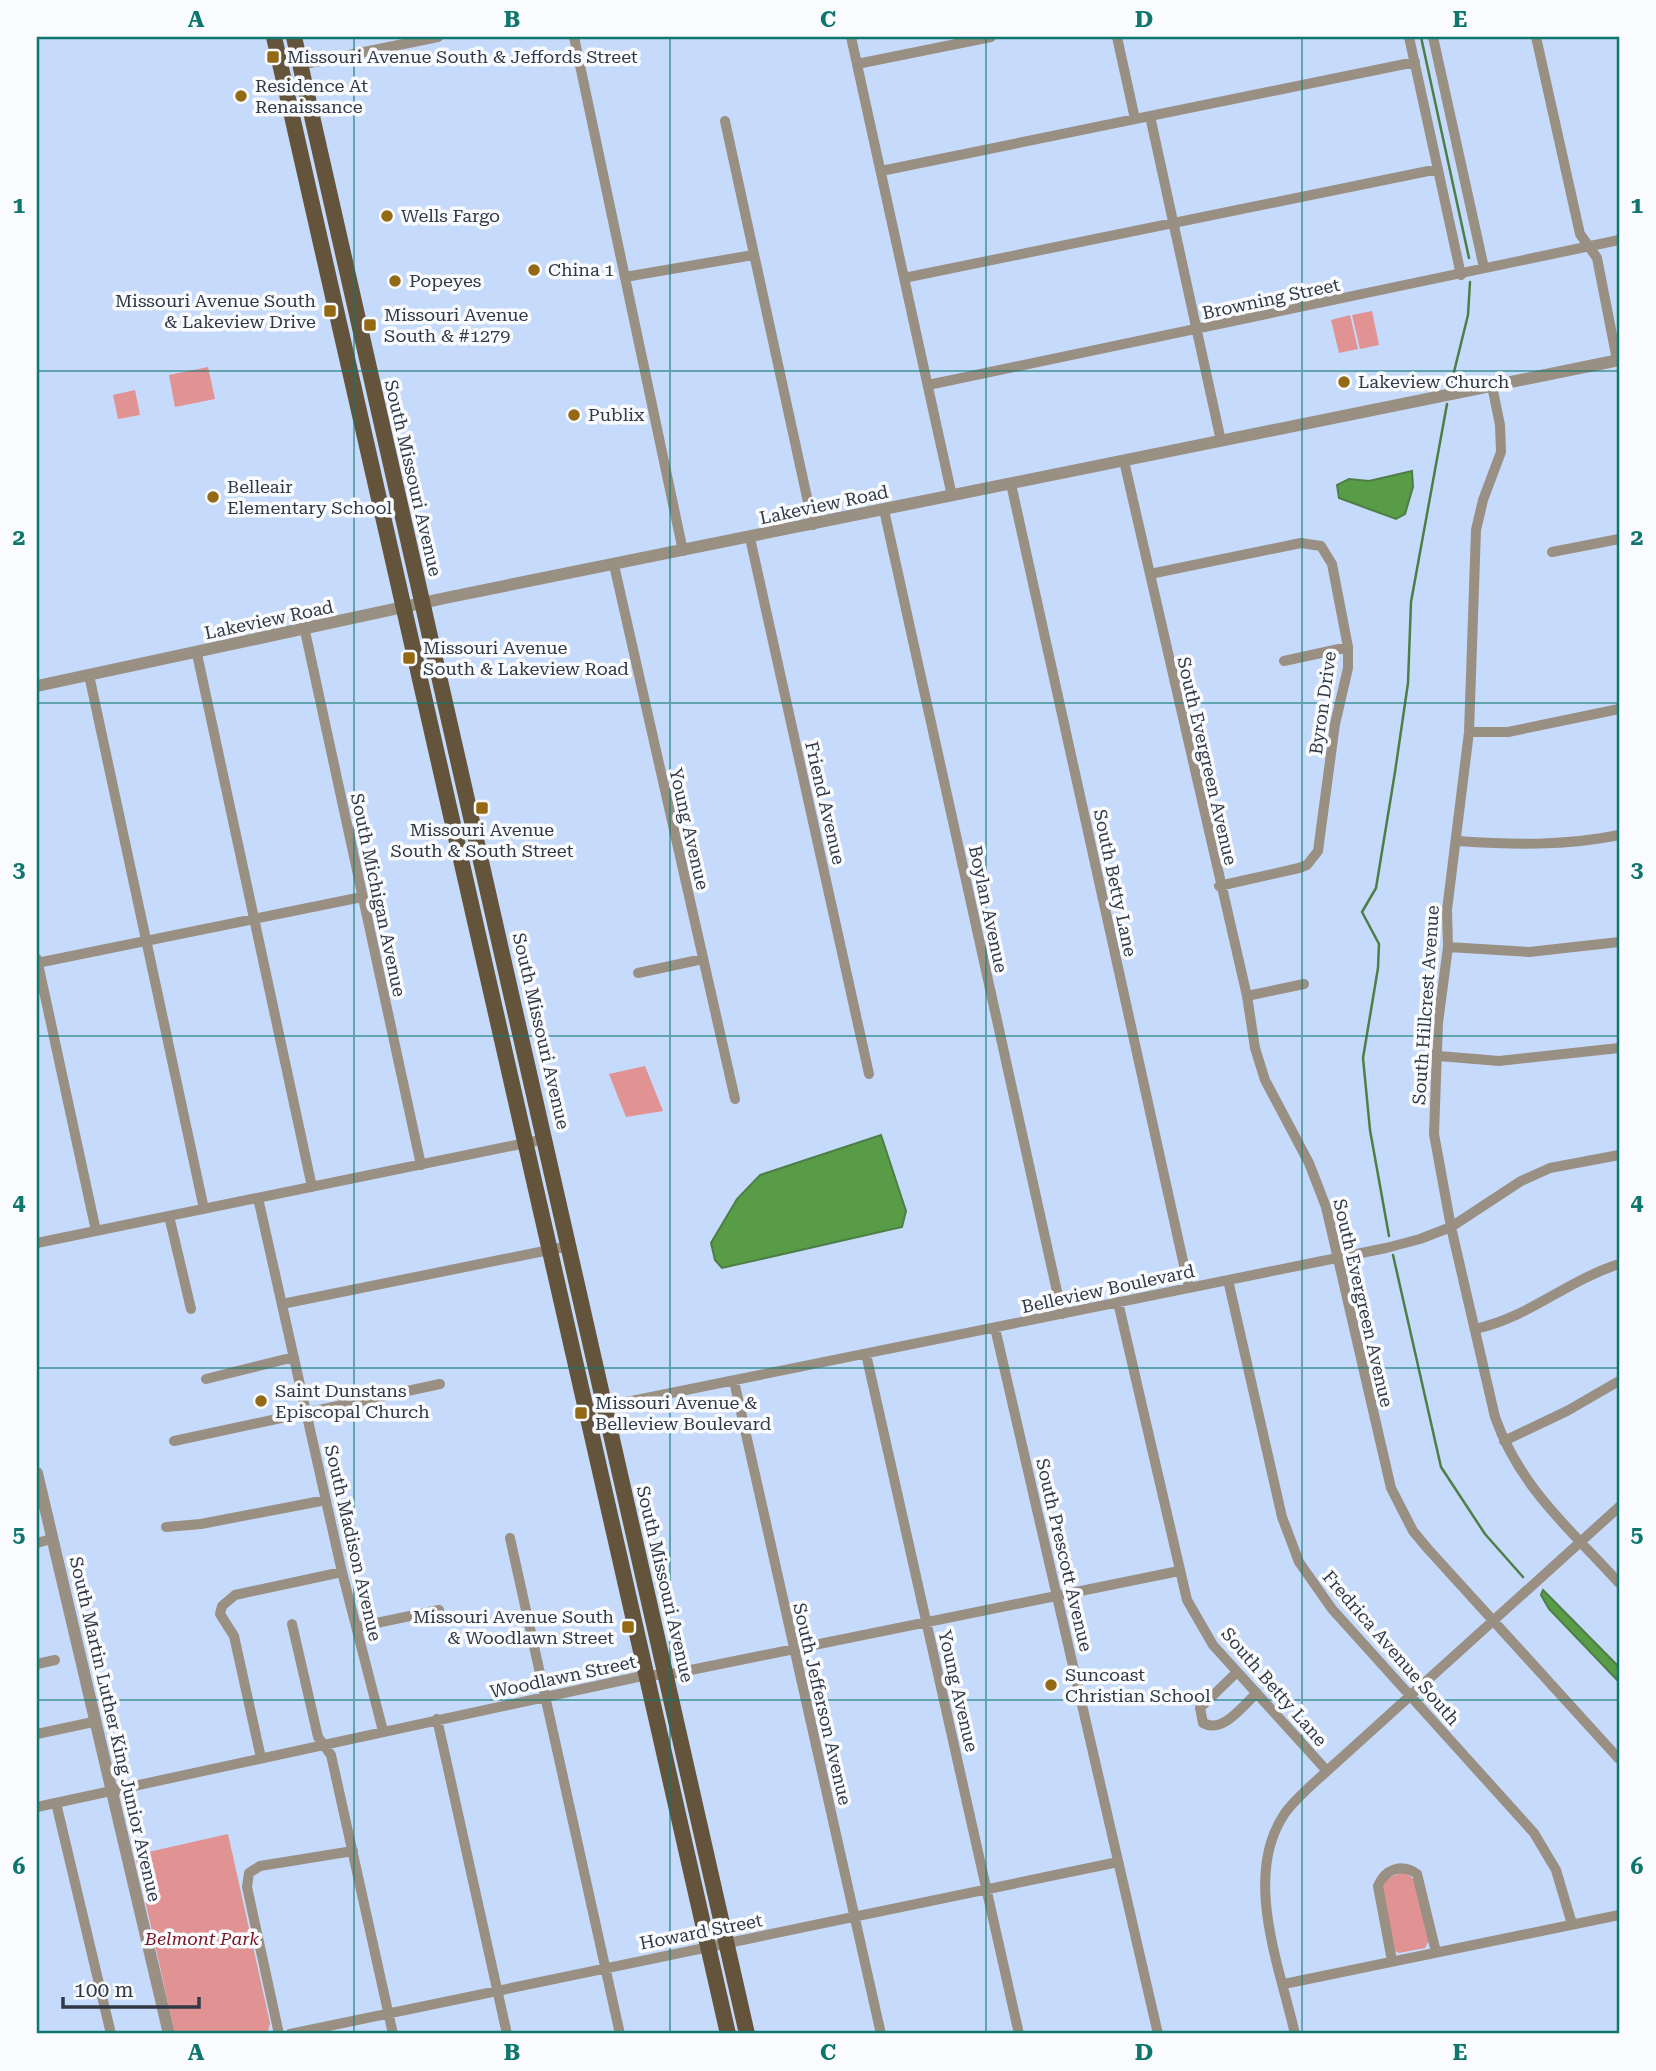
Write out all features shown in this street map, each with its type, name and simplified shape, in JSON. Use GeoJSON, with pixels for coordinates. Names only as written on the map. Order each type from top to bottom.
{"type":"FeatureCollection","features":[{"type":"Feature","properties":{"kind":"main road","name":"South Missouri Avenue"},"geometry":{"type":"LineString","coordinates":[[274,37],[727,2034]]}},
{"type":"Feature","properties":{"kind":"main road","name":"South Missouri Avenue"},"geometry":{"type":"LineString","coordinates":[[294,37],[747,2034]]}},
{"type":"Feature","properties":{"kind":"street"},"geometry":{"type":"LineString","coordinates":[[300,65],[438,37]]}},
{"type":"Feature","properties":{"kind":"street"},"geometry":{"type":"LineString","coordinates":[[574,37],[683,551]]}},
{"type":"Feature","properties":{"kind":"street"},"geometry":{"type":"LineString","coordinates":[[851,37],[952,496]]}},
{"type":"Feature","properties":{"kind":"street"},"geometry":{"type":"LineString","coordinates":[[857,64],[991,37]]}},
{"type":"Feature","properties":{"kind":"street"},"geometry":{"type":"LineString","coordinates":[[1117,37],[1135,119]]}},
{"type":"Feature","properties":{"kind":"street"},"geometry":{"type":"LineString","coordinates":[[1409,37],[1461,275]]}},
{"type":"Feature","properties":{"kind":"street"},"geometry":{"type":"LineString","coordinates":[[1433,37],[1483,268]]}},
{"type":"Feature","properties":{"kind":"street"},"geometry":{"type":"LineString","coordinates":[[1536,37],[1580,234],[1597,258],[1618,360]]}},
{"type":"Feature","properties":{"kind":"street"},"geometry":{"type":"LineString","coordinates":[[881,171],[1415,62]]}},
{"type":"Feature","properties":{"kind":"street"},"geometry":{"type":"LineString","coordinates":[[1150,116],[1220,441]]}},
{"type":"Feature","properties":{"kind":"street"},"geometry":{"type":"LineString","coordinates":[[725,121],[813,525]]}},
{"type":"Feature","properties":{"kind":"street"},"geometry":{"type":"LineString","coordinates":[[904,278],[1438,169]]}},
{"type":"Feature","properties":{"kind":"street","name":"Browning Street"},"geometry":{"type":"LineString","coordinates":[[928,385],[1196,331],[1619,240]]}},
{"type":"Feature","properties":{"kind":"street"},"geometry":{"type":"LineString","coordinates":[[625,277],[753,255]]}},
{"type":"Feature","properties":{"kind":"street","name":"Lakeview Road"},"geometry":{"type":"LineString","coordinates":[[37,686],[424,604],[1618,360]]}},
{"type":"Feature","properties":{"kind":"street","name":"South Hillcrest Avenue"},"geometry":{"type":"LineString","coordinates":[[1492,386],[1501,452],[1483,500],[1476,530],[1469,732],[1457,815],[1458,841],[1447,911],[1448,947],[1442,974],[1434,1134],[1451,1227],[1504,1441],[1526,1480],[1619,1583]]}},
{"type":"Feature","properties":{"kind":"street","name":"South Evergreen Avenue"},"geometry":{"type":"LineString","coordinates":[[1124,461],[1219,886],[1247,996],[1255,1048],[1265,1080],[1309,1163],[1326,1208],[1391,1488],[1413,1531],[1619,1759]]}},
{"type":"Feature","properties":{"kind":"street","name":"South Betty Lane"},"geometry":{"type":"LineString","coordinates":[[1011,484],[1189,1288]]}},
{"type":"Feature","properties":{"kind":"street","name":"Boylan Avenue"},"geometry":{"type":"LineString","coordinates":[[884,510],[1062,1314]]}},
{"type":"Feature","properties":{"kind":"street","name":"Friend Avenue"},"geometry":{"type":"LineString","coordinates":[[750,538],[869,1074]]}},
{"type":"Feature","properties":{"kind":"street"},"geometry":{"type":"LineString","coordinates":[[1552,552],[1619,539]]}},
{"type":"Feature","properties":{"kind":"street","name":"Byron Drive"},"geometry":{"type":"LineString","coordinates":[[1150,574],[1312,542],[1327,552],[1332,564],[1348,647],[1348,668],[1335,724],[1318,851],[1307,865],[1299,868],[1219,886]]}},
{"type":"Feature","properties":{"kind":"street","name":"Young Avenue"},"geometry":{"type":"LineString","coordinates":[[614,565],[736,1099]]}},
{"type":"Feature","properties":{"kind":"street","name":"South Michigan Avenue"},"geometry":{"type":"LineString","coordinates":[[305,631],[421,1165]]}},
{"type":"Feature","properties":{"kind":"street"},"geometry":{"type":"LineString","coordinates":[[1284,661],[1348,647]]}},
{"type":"Feature","properties":{"kind":"street"},"geometry":{"type":"LineString","coordinates":[[197,654],[312,1187]]}},
{"type":"Feature","properties":{"kind":"street"},"geometry":{"type":"LineString","coordinates":[[89,676],[204,1209]]}},
{"type":"Feature","properties":{"kind":"street"},"geometry":{"type":"LineString","coordinates":[[1469,732],[1508,732],[1619,709]]}},
{"type":"Feature","properties":{"kind":"street"},"geometry":{"type":"LineString","coordinates":[[1458,841],[1502,844],[1587,841],[1619,835]]}},
{"type":"Feature","properties":{"kind":"street"},"geometry":{"type":"LineString","coordinates":[[96,1231],[37,962],[362,897]]}},
{"type":"Feature","properties":{"kind":"street"},"geometry":{"type":"LineString","coordinates":[[1448,947],[1529,952],[1619,942]]}},
{"type":"Feature","properties":{"kind":"street"},"geometry":{"type":"LineString","coordinates":[[638,973],[702,959]]}},
{"type":"Feature","properties":{"kind":"street"},"geometry":{"type":"LineString","coordinates":[[1247,996],[1304,984]]}},
{"type":"Feature","properties":{"kind":"street"},"geometry":{"type":"LineString","coordinates":[[1439,1056],[1512,1060],[1619,1048]]}},
{"type":"Feature","properties":{"kind":"street"},"geometry":{"type":"LineString","coordinates":[[37,1243],[545,1139]]}},
{"type":"Feature","properties":{"kind":"street","name":"Belleview Boulevard"},"geometry":{"type":"LineString","coordinates":[[587,1410],[1420,1240],[1451,1227],[1521,1181],[1550,1168],[1619,1155]]}},
{"type":"Feature","properties":{"kind":"street","name":"South Madison Avenue"},"geometry":{"type":"LineString","coordinates":[[258,1198],[342,1572],[383,1731]]}},
{"type":"Feature","properties":{"kind":"street"},"geometry":{"type":"LineString","coordinates":[[169,1216],[191,1309]]}},
{"type":"Feature","properties":{"kind":"street"},"geometry":{"type":"LineString","coordinates":[[282,1304],[569,1246]]}},
{"type":"Feature","properties":{"kind":"street"},"geometry":{"type":"LineString","coordinates":[[1475,1329],[1502,1323],[1530,1311],[1583,1276],[1619,1264]]}},
{"type":"Feature","properties":{"kind":"street","name":"Fredrica Avenue South"},"geometry":{"type":"LineString","coordinates":[[1228,1280],[1282,1517],[1299,1562],[1332,1609],[1534,1833],[1556,1870],[1573,1924]]}},
{"type":"Feature","properties":{"kind":"street","name":"South Betty Lane"},"geometry":{"type":"LineString","coordinates":[[1118,1302],[1187,1600],[1198,1622],[1237,1672],[1327,1771],[1285,1814],[1268,1850],[1264,1877],[1266,1902],[1295,2034]]}},
{"type":"Feature","properties":{"kind":"street","name":"South Prescott Avenue"},"geometry":{"type":"LineString","coordinates":[[995,1328],[1158,2034]]}},
{"type":"Feature","properties":{"kind":"street","name":"Young Avenue"},"geometry":{"type":"LineString","coordinates":[[866,1354],[1019,2034]]}},
{"type":"Feature","properties":{"kind":"street"},"geometry":{"type":"LineString","coordinates":[[206,1379],[294,1357]]}},
{"type":"Feature","properties":{"kind":"street","name":"South Jefferson Avenue"},"geometry":{"type":"LineString","coordinates":[[734,1381],[881,2034]]}},
{"type":"Feature","properties":{"kind":"street"},"geometry":{"type":"LineString","coordinates":[[1504,1441],[1567,1412],[1619,1381]]}},
{"type":"Feature","properties":{"kind":"street"},"geometry":{"type":"LineString","coordinates":[[174,1441],[440,1384]]}},
{"type":"Feature","properties":{"kind":"street","name":"South Martin Luther King Junior Avenue"},"geometry":{"type":"LineString","coordinates":[[37,1473],[93,1722],[169,2034]]}},
{"type":"Feature","properties":{"kind":"street"},"geometry":{"type":"LineString","coordinates":[[166,1527],[201,1524],[326,1500]]}},
{"type":"Feature","properties":{"kind":"street"},"geometry":{"type":"LineString","coordinates":[[1327,1771],[1619,1507]]}},
{"type":"Feature","properties":{"kind":"street"},"geometry":{"type":"LineString","coordinates":[[510,1538],[620,2034]]}},
{"type":"Feature","properties":{"kind":"street"},"geometry":{"type":"LineString","coordinates":[[37,1542],[51,1539]]}},
{"type":"Feature","properties":{"kind":"street","name":"Woodlawn Street"},"geometry":{"type":"LineString","coordinates":[[37,1807],[647,1675],[666,1675],[1179,1571]]}},
{"type":"Feature","properties":{"kind":"street"},"geometry":{"type":"LineString","coordinates":[[261,1758],[234,1636],[220,1614],[226,1600],[342,1572]]}},
{"type":"Feature","properties":{"kind":"street"},"geometry":{"type":"LineString","coordinates":[[357,1628],[439,1610]]}},
{"type":"Feature","properties":{"kind":"street"},"geometry":{"type":"LineString","coordinates":[[292,1623],[318,1737],[331,1755],[393,2034]]}},
{"type":"Feature","properties":{"kind":"street"},"geometry":{"type":"LineString","coordinates":[[37,1664],[55,1660]]}},
{"type":"Feature","properties":{"kind":"street"},"geometry":{"type":"LineString","coordinates":[[1237,1672],[1204,1702],[1199,1714],[1203,1723],[1212,1727],[1222,1724],[1257,1693]]}},
{"type":"Feature","properties":{"kind":"street"},"geometry":{"type":"LineString","coordinates":[[436,1719],[507,2034]]}},
{"type":"Feature","properties":{"kind":"street"},"geometry":{"type":"LineString","coordinates":[[37,1734],[93,1722]]}},
{"type":"Feature","properties":{"kind":"street"},"geometry":{"type":"LineString","coordinates":[[56,1803],[111,2034]]}},
{"type":"Feature","properties":{"kind":"street"},"geometry":{"type":"LineString","coordinates":[[279,2034],[247,1887],[249,1873],[260,1866],[353,1851]]}},
{"type":"Feature","properties":{"kind":"street","name":"Howard Street"},"geometry":{"type":"LineString","coordinates":[[290,2034],[605,1966],[854,1918],[1118,1862]]}},
{"type":"Feature","properties":{"kind":"street"},"geometry":{"type":"LineString","coordinates":[[1392,1961],[1378,1886],[1385,1874],[1395,1869],[1410,1869],[1417,1874],[1436,1952]]}},
{"type":"Feature","properties":{"kind":"street"},"geometry":{"type":"LineString","coordinates":[[1284,1984],[1619,1915]]}},
{"type":"Feature","properties":{"kind":"green space"},"geometry":{"type":"Polygon","coordinates":[[[1372,311],[1379,345],[1360,349],[1352,315],[1372,311]]]}},
{"type":"Feature","properties":{"kind":"green space"},"geometry":{"type":"Polygon","coordinates":[[[1350,315],[1358,349],[1339,353],[1331,320],[1350,315]]]}},
{"type":"Feature","properties":{"kind":"green space"},"geometry":{"type":"Polygon","coordinates":[[[208,367],[215,399],[175,407],[169,375],[208,367]]]}},
{"type":"Feature","properties":{"kind":"green space"},"geometry":{"type":"Polygon","coordinates":[[[135,390],[140,415],[118,419],[113,395],[135,390]]]}},
{"type":"Feature","properties":{"kind":"green space"},"geometry":{"type":"Polygon","coordinates":[[[645,1066],[663,1111],[626,1117],[609,1074],[645,1066]]]}},
{"type":"Feature","properties":{"kind":"green space","name":"Belmont Park"},"geometry":{"type":"Polygon","coordinates":[[[228,1834],[270,2023],[268,2032],[175,2034],[135,1855],[228,1834]]]}},
{"type":"Feature","properties":{"kind":"green space"},"geometry":{"type":"Polygon","coordinates":[[[1403,1872],[1414,1879],[1429,1941],[1425,1948],[1399,1953],[1395,1951],[1382,1891],[1386,1879],[1403,1872]]]}},
{"type":"Feature","properties":{"kind":"shaded area"},"geometry":{"type":"Polygon","coordinates":[[[1412,471],[1413,487],[1405,514],[1396,519],[1339,498],[1337,485],[1349,479],[1369,481],[1412,471]]]}},
{"type":"Feature","properties":{"kind":"shaded area"},"geometry":{"type":"Polygon","coordinates":[[[881,1135],[906,1211],[902,1227],[722,1268],[715,1260],[711,1243],[737,1199],[760,1175],[881,1135]]]}},
{"type":"Feature","properties":{"kind":"shaded area"},"geometry":{"type":"Polygon","coordinates":[[[1543,1590],[1619,1667],[1619,1682],[1549,1609],[1541,1595],[1543,1590]]]}},
{"type":"Feature","properties":{"kind":"waterway"},"geometry":{"type":"LineString","coordinates":[[1421,37],[1469,258]]}},
{"type":"Feature","properties":{"kind":"waterway"},"geometry":{"type":"LineString","coordinates":[[1451,384],[1468,315],[1470,282]]}},
{"type":"Feature","properties":{"kind":"waterway"},"geometry":{"type":"LineString","coordinates":[[1389,1236],[1370,1130],[1363,1058],[1378,968],[1379,944],[1362,912],[1376,888],[1408,683],[1411,602],[1447,404]]}},
{"type":"Feature","properties":{"kind":"waterway"},"geometry":{"type":"LineString","coordinates":[[1393,1255],[1441,1467],[1485,1534],[1523,1577]]}},
{"type":"Feature","properties":{"kind":"place","name":"Missouri Avenue South & Jeffords Street"},"geometry":{"type":"Point","coordinates":[273,57]}},
{"type":"Feature","properties":{"kind":"place","name":"Residence At Renaissance"},"geometry":{"type":"Point","coordinates":[241,96]}},
{"type":"Feature","properties":{"kind":"place","name":"Wells Fargo"},"geometry":{"type":"Point","coordinates":[387,216]}},
{"type":"Feature","properties":{"kind":"place","name":"China 1"},"geometry":{"type":"Point","coordinates":[534,270]}},
{"type":"Feature","properties":{"kind":"place","name":"Popeyes"},"geometry":{"type":"Point","coordinates":[395,281]}},
{"type":"Feature","properties":{"kind":"place","name":"Missouri Avenue South & Lakeview Drive"},"geometry":{"type":"Point","coordinates":[330,311]}},
{"type":"Feature","properties":{"kind":"place","name":"Missouri Avenue South & #1279"},"geometry":{"type":"Point","coordinates":[370,325]}},
{"type":"Feature","properties":{"kind":"place","name":"Lakeview Church"},"geometry":{"type":"Point","coordinates":[1344,382]}},
{"type":"Feature","properties":{"kind":"place","name":"Publix"},"geometry":{"type":"Point","coordinates":[574,415]}},
{"type":"Feature","properties":{"kind":"place","name":"Belleair Elementary School"},"geometry":{"type":"Point","coordinates":[213,497]}},
{"type":"Feature","properties":{"kind":"place","name":"Missouri Avenue South & Lakeview Road"},"geometry":{"type":"Point","coordinates":[409,658]}},
{"type":"Feature","properties":{"kind":"place","name":"Missouri Avenue South & South Street"},"geometry":{"type":"Point","coordinates":[482,808]}},
{"type":"Feature","properties":{"kind":"place","name":"Saint Dunstans Episcopal Church"},"geometry":{"type":"Point","coordinates":[261,1401]}},
{"type":"Feature","properties":{"kind":"place","name":"Missouri Avenue & Belleview Boulevard"},"geometry":{"type":"Point","coordinates":[581,1413]}},
{"type":"Feature","properties":{"kind":"place","name":"Missouri Avenue South & Woodlawn Street"},"geometry":{"type":"Point","coordinates":[628,1627]}},
{"type":"Feature","properties":{"kind":"place","name":"Suncoast Christian School"},"geometry":{"type":"Point","coordinates":[1051,1685]}}]}
